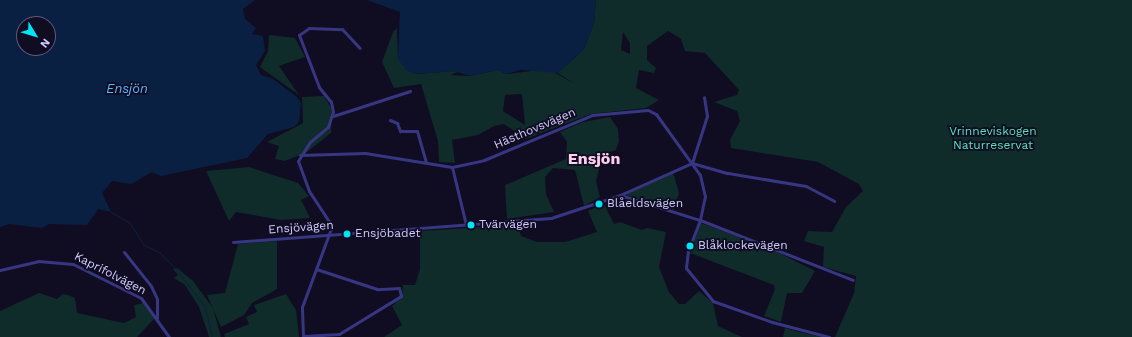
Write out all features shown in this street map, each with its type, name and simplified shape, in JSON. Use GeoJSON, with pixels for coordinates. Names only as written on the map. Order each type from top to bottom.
{"type":"FeatureCollection","features":[{"type":"Feature","properties":{"kind":"street"},"geometry":{"type":"LineString","coordinates":[[316,269],[377,289],[401,290],[396,301],[340,335],[303,337],[302,307],[316,269],[331,234],[331,222],[316,204],[300,170],[300,155],[328,127],[333,116],[331,102],[319,87],[299,35],[309,28],[342,29],[360,48]]}},
{"type":"Feature","properties":{"kind":"street"},"geometry":{"type":"LineString","coordinates":[[333,116],[410,91]]}},
{"type":"Feature","properties":{"kind":"street"},"geometry":{"type":"LineString","coordinates":[[692,163],[707,116],[704,97]]}},
{"type":"Feature","properties":{"kind":"street","name":"Hästhovsvägen"},"geometry":{"type":"LineString","coordinates":[[300,155],[366,153],[452,167],[484,160],[592,115],[636,109],[656,114],[692,163],[704,188],[700,220]]}},
{"type":"Feature","properties":{"kind":"street"},"geometry":{"type":"LineString","coordinates":[[390,120],[397,123],[400,131],[417,131],[426,162]]}},
{"type":"Feature","properties":{"kind":"street"},"geometry":{"type":"LineString","coordinates":[[620,195],[692,163],[728,173],[806,186],[834,200]]}},
{"type":"Feature","properties":{"kind":"street"},"geometry":{"type":"LineString","coordinates":[[452,167],[466,225]]}},
{"type":"Feature","properties":{"kind":"street"},"geometry":{"type":"LineString","coordinates":[[620,195],[700,220],[853,280]]}},
{"type":"Feature","properties":{"kind":"street","name":"Ensjövägen"},"geometry":{"type":"LineString","coordinates":[[233,242],[466,225],[564,216],[620,195]]}},
{"type":"Feature","properties":{"kind":"street"},"geometry":{"type":"LineString","coordinates":[[700,220],[688,251],[686,268],[713,301],[772,322],[829,337]]}},
{"type":"Feature","properties":{"kind":"street","name":"Kaprifolvägen"},"geometry":{"type":"LineString","coordinates":[[124,252],[151,286],[157,299],[157,318]]}},
{"type":"Feature","properties":{"kind":"street","name":"Kaprifolvägen"},"geometry":{"type":"LineString","coordinates":[[0,270],[38,261],[73,264],[137,296],[157,318],[168,337]]}},
{"type":"Feature","properties":{"kind":"green space","name":"Vrinneviskogen Naturreservat"},"geometry":{"type":"Polygon","coordinates":[[[596,0],[1132,0],[1132,337],[835,337],[854,293],[856,276],[823,267],[824,247],[804,241],[808,231],[832,232],[846,207],[863,191],[859,184],[818,162],[731,148],[730,140],[740,121],[737,111],[714,102],[737,95],[739,90],[705,53],[685,51],[681,39],[668,31],[647,46],[647,60],[656,68],[654,73],[639,70],[636,88],[659,100],[646,108],[591,114],[526,139],[504,124],[494,126],[478,135],[452,140],[455,163],[439,162],[438,141],[421,84],[394,88],[382,62],[393,32],[397,28],[398,59],[416,74],[454,71],[458,72],[450,75],[470,76],[498,70],[506,74],[541,70],[552,71],[575,84],[558,73],[584,49],[594,23],[596,0]],[[623,32],[621,50],[630,54],[630,43],[623,32]],[[522,94],[505,95],[503,111],[525,125],[522,94]]]}},
{"type":"Feature","properties":{"kind":"green space"},"geometry":{"type":"Polygon","coordinates":[[[269,35],[295,38],[305,57],[279,66],[299,95],[260,67],[268,51],[269,35]]]}},
{"type":"Feature","properties":{"kind":"green space"},"geometry":{"type":"Polygon","coordinates":[[[324,96],[332,109],[331,133],[307,152],[285,161],[275,159],[279,146],[267,142],[303,123],[302,97],[324,96]]]}},
{"type":"Feature","properties":{"kind":"green space"},"geometry":{"type":"Polygon","coordinates":[[[610,117],[618,129],[619,141],[616,150],[603,154],[596,181],[600,197],[584,206],[575,170],[553,168],[545,177],[546,194],[554,212],[507,219],[505,185],[566,159],[567,142],[560,132],[583,122],[610,117]]]}},
{"type":"Feature","properties":{"kind":"green space"},"geometry":{"type":"Polygon","coordinates":[[[249,167],[298,183],[309,196],[301,200],[310,218],[281,220],[236,212],[229,221],[206,171],[249,167]]]}},
{"type":"Feature","properties":{"kind":"green space"},"geometry":{"type":"Polygon","coordinates":[[[673,172],[679,193],[674,210],[626,195],[627,192],[673,172]]]}},
{"type":"Feature","properties":{"kind":"green space"},"geometry":{"type":"Polygon","coordinates":[[[604,204],[614,224],[620,222],[642,230],[647,228],[666,232],[659,267],[669,292],[679,304],[685,304],[699,291],[713,303],[718,326],[742,337],[384,337],[402,325],[392,306],[402,297],[403,285],[415,285],[420,269],[420,231],[518,225],[521,236],[537,242],[565,242],[597,232],[588,211],[604,204]]]}},
{"type":"Feature","properties":{"kind":"green space"},"geometry":{"type":"Polygon","coordinates":[[[701,223],[773,250],[815,271],[802,293],[787,293],[781,322],[764,316],[775,289],[774,285],[690,253],[701,223]]]}},
{"type":"Feature","properties":{"kind":"green space"},"geometry":{"type":"Polygon","coordinates":[[[277,241],[277,289],[252,303],[244,315],[221,327],[207,295],[225,293],[238,244],[277,241]]]}},
{"type":"Feature","properties":{"kind":"green space"},"geometry":{"type":"Polygon","coordinates":[[[177,268],[193,281],[213,308],[221,337],[209,337],[199,307],[185,285],[174,278],[178,275],[173,269],[177,268]]]}},
{"type":"Feature","properties":{"kind":"green space"},"geometry":{"type":"Polygon","coordinates":[[[39,293],[57,299],[63,294],[68,295],[75,298],[77,313],[124,323],[136,317],[134,305],[144,303],[154,319],[137,337],[0,337],[0,311],[39,293]]]}},
{"type":"Feature","properties":{"kind":"green space"},"geometry":{"type":"Polygon","coordinates":[[[286,294],[296,310],[299,337],[225,337],[224,334],[249,324],[246,317],[257,312],[254,305],[286,294]]]}},
{"type":"Feature","properties":{"kind":"green space"},"geometry":{"type":"Polygon","coordinates":[[[785,328],[803,333],[823,337],[783,337],[785,328]]]}},
{"type":"Feature","properties":{"kind":"water","name":"Ensjön"},"geometry":{"type":"Polygon","coordinates":[[[0,0],[255,0],[243,9],[245,19],[256,28],[252,34],[263,36],[265,51],[256,65],[261,75],[273,79],[297,97],[301,103],[299,122],[294,127],[268,134],[247,158],[161,176],[152,172],[131,184],[112,181],[102,193],[111,212],[98,209],[87,225],[49,224],[42,228],[9,224],[0,227],[0,0]]]}},
{"type":"Feature","properties":{"kind":"water"},"geometry":{"type":"Polygon","coordinates":[[[367,0],[596,0],[594,23],[584,49],[558,73],[520,70],[506,74],[498,70],[470,76],[454,71],[416,74],[406,70],[398,59],[400,12],[367,0]]]}},
{"type":"Feature","properties":{"kind":"waterway"},"geometry":{"type":"LineString","coordinates":[[111,212],[130,223],[144,245],[159,252],[175,268],[205,307],[212,337]]}},
{"type":"Feature","properties":{"kind":"place","name":"Blåeldsvägen"},"geometry":{"type":"Point","coordinates":[599,204]}},
{"type":"Feature","properties":{"kind":"place","name":"Tvärvägen"},"geometry":{"type":"Point","coordinates":[471,225]}},
{"type":"Feature","properties":{"kind":"place","name":"Ensjöbadet"},"geometry":{"type":"Point","coordinates":[347,234]}},
{"type":"Feature","properties":{"kind":"place","name":"Blåklockevägen"},"geometry":{"type":"Point","coordinates":[690,246]}},
{"type":"Feature","properties":{"kind":"district","name":"Ensjön"},"geometry":{"type":"Point","coordinates":[594,159]}}]}
